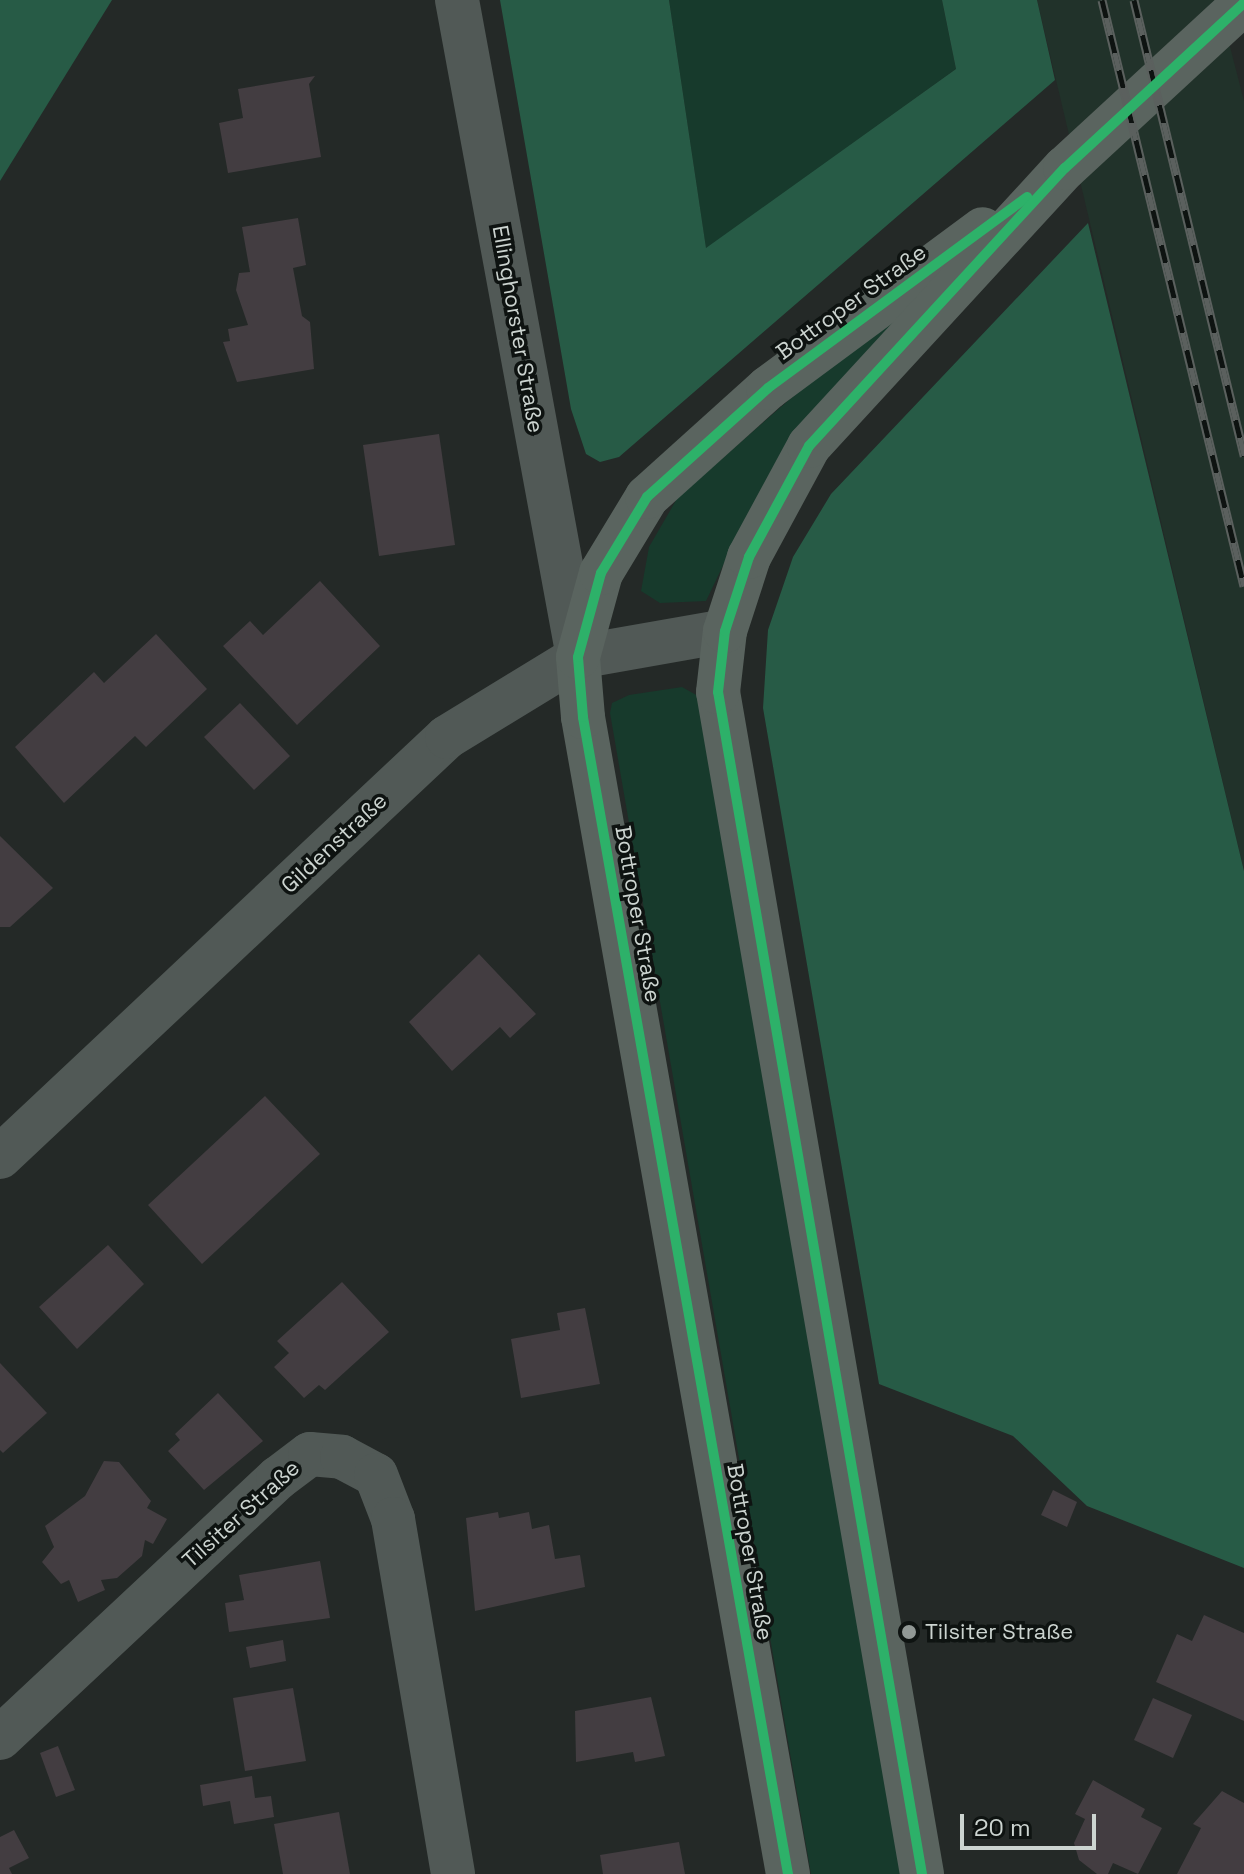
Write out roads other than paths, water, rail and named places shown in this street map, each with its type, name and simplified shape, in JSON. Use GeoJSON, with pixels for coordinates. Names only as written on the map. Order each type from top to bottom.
{"type":"FeatureCollection","features":[{"type":"Feature","properties":{"kind":"main road","name":"Bottroper Straße"},"geometry":{"type":"LineString","coordinates":[[922,1874],[718,692],[725,631],[749,557],[809,446],[1065,168],[1244,3]]}},
{"type":"Feature","properties":{"kind":"main road","name":"Bottroper Straße"},"geometry":{"type":"LineString","coordinates":[[788,1874],[578,657],[601,573],[647,497],[768,388],[1065,168]]}},
{"type":"Feature","properties":{"kind":"street","name":"Ellinghorster Straße"},"geometry":{"type":"LineString","coordinates":[[457,0],[578,657]]}},
{"type":"Feature","properties":{"kind":"street","name":"Gildenstraße"},"geometry":{"type":"LineString","coordinates":[[0,1157],[447,737],[578,657],[725,631]]}},
{"type":"Feature","properties":{"kind":"street","name":"Tilsiter Straße"},"geometry":{"type":"LineString","coordinates":[[0,1738],[278,1478],[310,1454],[342,1457],[376,1475],[393,1519],[453,1874]]}},
{"type":"Feature","properties":{"kind":"railway"},"geometry":{"type":"LineString","coordinates":[[1102,0],[1244,586]]}},
{"type":"Feature","properties":{"kind":"railway"},"geometry":{"type":"LineString","coordinates":[[1134,0],[1244,456]]}},
{"type":"Feature","properties":{"kind":"place","name":"Tilsiter Straße"},"geometry":{"type":"Point","coordinates":[909,1632]}}]}
